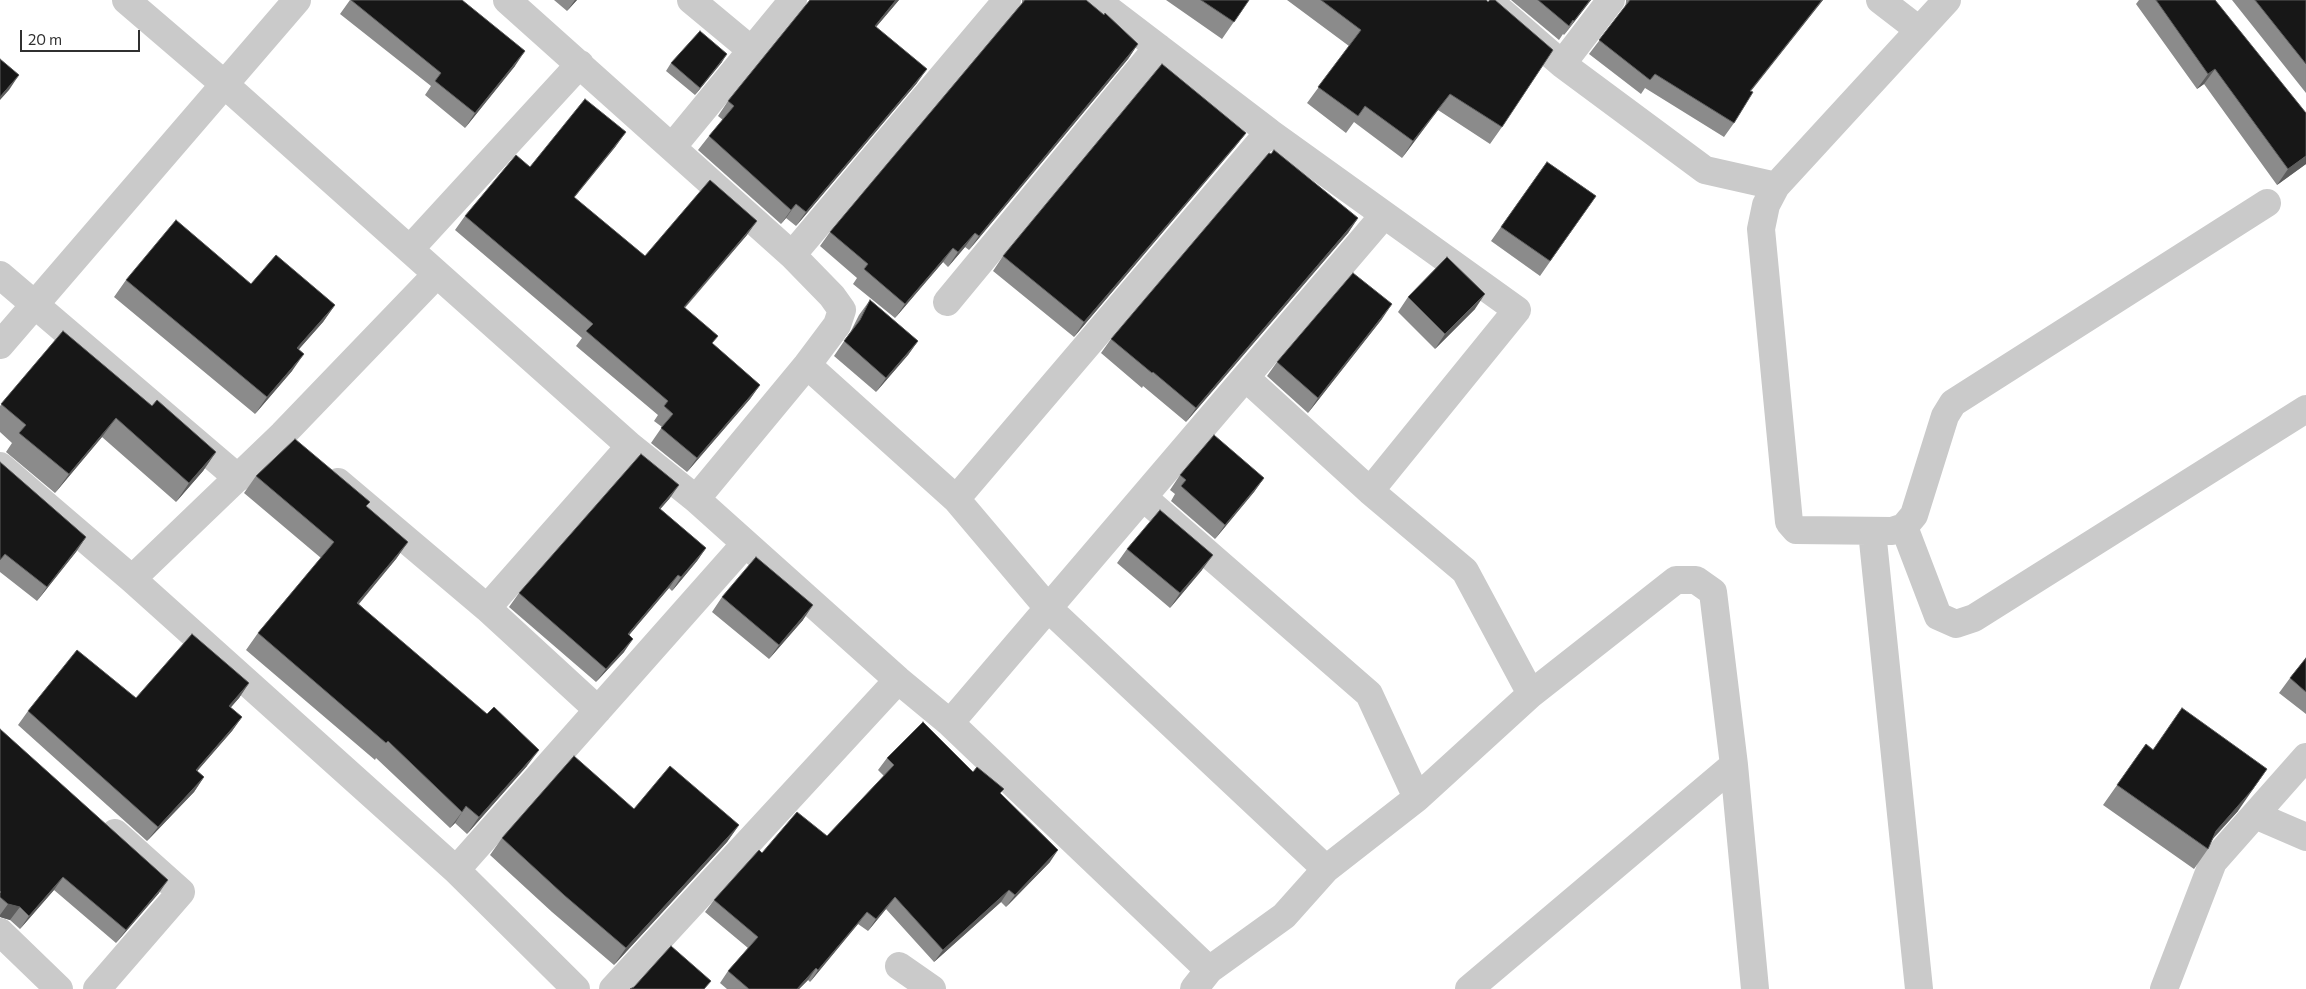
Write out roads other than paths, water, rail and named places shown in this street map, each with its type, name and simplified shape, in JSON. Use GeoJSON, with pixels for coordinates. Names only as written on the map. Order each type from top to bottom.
{"type":"FeatureCollection","features":[{"type":"Feature","properties":{"kind":"street"},"geometry":{"type":"LineString","coordinates":[[126,0],[224,84],[630,446],[696,499],[898,680],[950,723],[1201,979],[1284,916],[1326,869],[1417,798],[1531,694],[1676,580],[1696,580],[1713,592],[1734,765],[1755,989]]}},
{"type":"Feature","properties":{"kind":"street"},"geometry":{"type":"LineString","coordinates":[[0,345],[297,0]]}},
{"type":"Feature","properties":{"kind":"street"},"geometry":{"type":"LineString","coordinates":[[507,0],[673,146],[792,255],[832,296],[842,310],[837,325],[807,364],[696,499]]}},
{"type":"Feature","properties":{"kind":"street"},"geometry":{"type":"LineString","coordinates":[[691,0],[750,50]]}},
{"type":"Feature","properties":{"kind":"street"},"geometry":{"type":"LineString","coordinates":[[673,146],[793,0]]}},
{"type":"Feature","properties":{"kind":"street"},"geometry":{"type":"LineString","coordinates":[[792,255],[1008,0]]}},
{"type":"Feature","properties":{"kind":"street"},"geometry":{"type":"LineString","coordinates":[[1096,0],[1269,132],[1517,310],[1370,491]]}},
{"type":"Feature","properties":{"kind":"street"},"geometry":{"type":"LineString","coordinates":[[1488,0],[1562,64],[1705,170],[1776,186]]}},
{"type":"Feature","properties":{"kind":"street"},"geometry":{"type":"LineString","coordinates":[[1562,64],[1610,0]]}},
{"type":"Feature","properties":{"kind":"street"},"geometry":{"type":"LineString","coordinates":[[1880,0],[1919,30]]}},
{"type":"Feature","properties":{"kind":"street"},"geometry":{"type":"LineString","coordinates":[[1947,0],[1776,186],[1766,205],[1761,229],[1789,522],[1796,530],[1892,531],[1904,527],[1914,515],[1945,416],[1953,403],[2267,203]]}},
{"type":"Feature","properties":{"kind":"street"},"geometry":{"type":"LineString","coordinates":[[947,302],[1158,47]]}},
{"type":"Feature","properties":{"kind":"street"},"geometry":{"type":"LineString","coordinates":[[410,249],[580,64]]}},
{"type":"Feature","properties":{"kind":"street"},"geometry":{"type":"LineString","coordinates":[[956,499],[1269,132]]}},
{"type":"Feature","properties":{"kind":"street"},"geometry":{"type":"LineString","coordinates":[[950,723],[1384,215]]}},
{"type":"Feature","properties":{"kind":"street"},"geometry":{"type":"LineString","coordinates":[[132,579],[283,434],[437,274]]}},
{"type":"Feature","properties":{"kind":"street"},"geometry":{"type":"LineString","coordinates":[[0,275],[238,478]]}},
{"type":"Feature","properties":{"kind":"street"},"geometry":{"type":"LineString","coordinates":[[807,364],[956,499],[1049,609],[1326,869]]}},
{"type":"Feature","properties":{"kind":"street"},"geometry":{"type":"LineString","coordinates":[[1246,378],[1370,491],[1465,572],[1531,694]]}},
{"type":"Feature","properties":{"kind":"street"},"geometry":{"type":"LineString","coordinates":[[1904,527],[1938,616],[1956,624],[1974,618],[2306,409]]}},
{"type":"Feature","properties":{"kind":"street"},"geometry":{"type":"LineString","coordinates":[[283,434],[488,608],[598,710]]}},
{"type":"Feature","properties":{"kind":"street"},"geometry":{"type":"LineString","coordinates":[[488,608],[630,446]]}},
{"type":"Feature","properties":{"kind":"street"},"geometry":{"type":"LineString","coordinates":[[0,466],[132,579],[456,870],[576,989]]}},
{"type":"Feature","properties":{"kind":"street"},"geometry":{"type":"LineString","coordinates":[[1144,498],[1369,694],[1417,798]]}},
{"type":"Feature","properties":{"kind":"street"},"geometry":{"type":"LineString","coordinates":[[1872,531],[1919,989]]}},
{"type":"Feature","properties":{"kind":"street"},"geometry":{"type":"LineString","coordinates":[[456,870],[745,544]]}},
{"type":"Feature","properties":{"kind":"street"},"geometry":{"type":"LineString","coordinates":[[614,989],[898,680]]}},
{"type":"Feature","properties":{"kind":"street"},"geometry":{"type":"LineString","coordinates":[[2164,989],[2213,862],[2306,757]]}},
{"type":"Feature","properties":{"kind":"street"},"geometry":{"type":"LineString","coordinates":[[1469,989],[1734,765]]}},
{"type":"Feature","properties":{"kind":"street"},"geometry":{"type":"LineString","coordinates":[[94,814],[182,892],[97,989]]}},
{"type":"Feature","properties":{"kind":"street"},"geometry":{"type":"LineString","coordinates":[[2255,815],[2306,837]]}},
{"type":"Feature","properties":{"kind":"street"},"geometry":{"type":"LineString","coordinates":[[0,932],[59,989]]}},
{"type":"Feature","properties":{"kind":"street"},"geometry":{"type":"LineString","coordinates":[[899,966],[932,989]]}}]}
